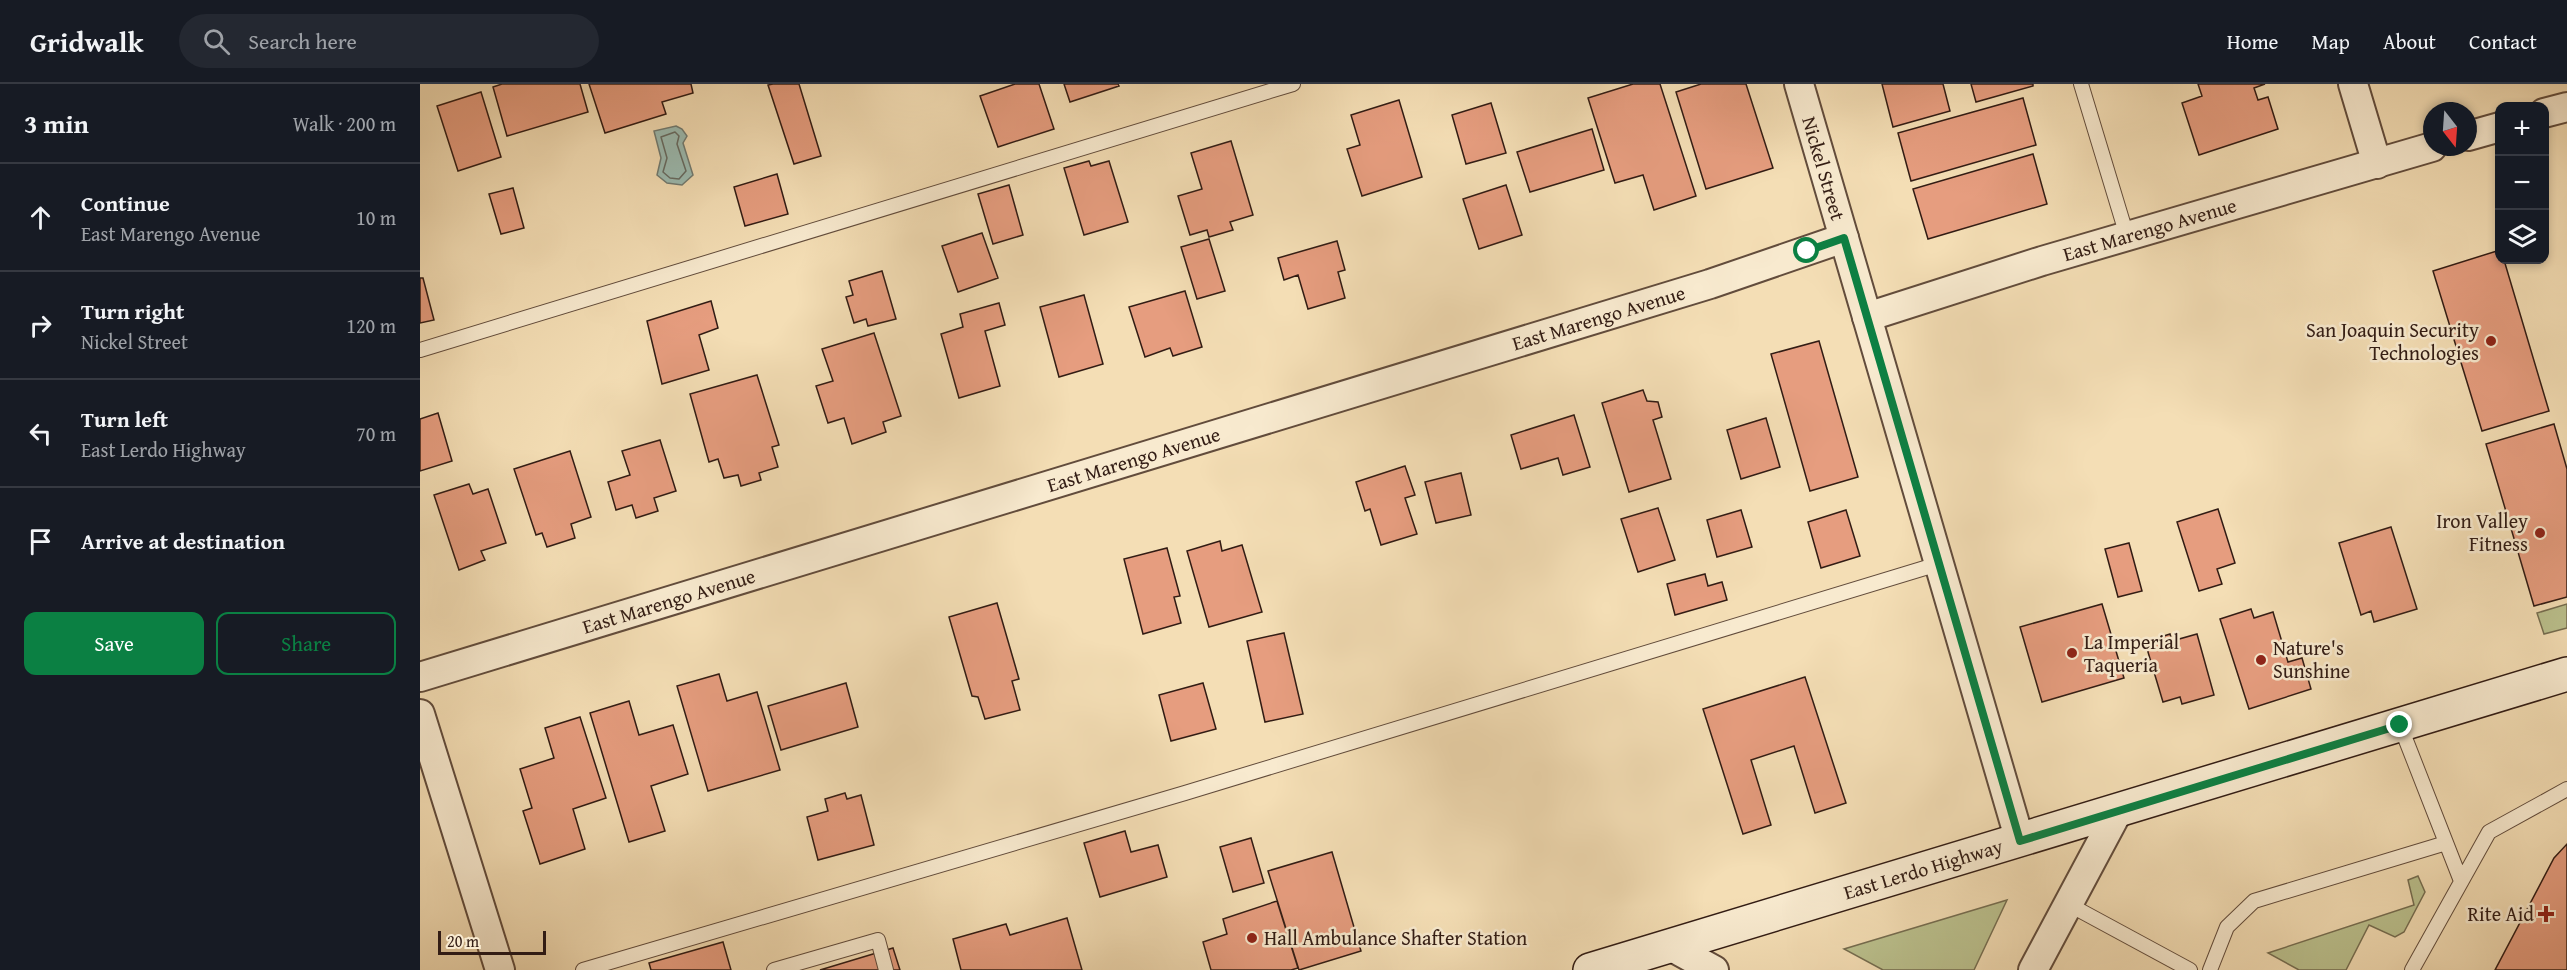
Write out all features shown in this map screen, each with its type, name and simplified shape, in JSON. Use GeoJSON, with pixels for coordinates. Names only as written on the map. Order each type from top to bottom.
{"type":"FeatureCollection","features":[{"type":"Feature","properties":{"kind":"main road","name":"East Lerdo Highway"},"geometry":{"type":"LineString","coordinates":[[1590,970],[1664,954],[2020,841],[2567,674]]}},
{"type":"Feature","properties":{"kind":"street","name":"Nickel Street"},"geometry":{"type":"LineString","coordinates":[[1799,84],[2020,841]]}},
{"type":"Feature","properties":{"kind":"street"},"geometry":{"type":"LineString","coordinates":[[2353,84],[2377,164]]}},
{"type":"Feature","properties":{"kind":"street"},"geometry":{"type":"LineString","coordinates":[[2549,111],[2567,106]]}},
{"type":"Feature","properties":{"kind":"street"},"geometry":{"type":"LineString","coordinates":[[2477,133],[2495,128]]}},
{"type":"Feature","properties":{"kind":"street","name":"East Marengo Avenue"},"geometry":{"type":"LineString","coordinates":[[1867,317],[2127,236],[2423,150]]}},
{"type":"Feature","properties":{"kind":"street","name":"East Marengo Avenue"},"geometry":{"type":"LineString","coordinates":[[420,677],[1710,284],[1844,238]]}},
{"type":"Feature","properties":{"kind":"street"},"geometry":{"type":"LineString","coordinates":[[420,714],[500,970]]}},
{"type":"Feature","properties":{"kind":"street"},"geometry":{"type":"LineString","coordinates":[[2033,970],[2118,811]]}},
{"type":"Feature","properties":{"kind":"street"},"geometry":{"type":"LineString","coordinates":[[1664,954],[1714,970]]}},
{"type":"Feature","properties":{"kind":"lane"},"geometry":{"type":"LineString","coordinates":[[420,350],[1293,84]]}},
{"type":"Feature","properties":{"kind":"lane"},"geometry":{"type":"LineString","coordinates":[[2081,84],[2127,236]]}},
{"type":"Feature","properties":{"kind":"lane"},"geometry":{"type":"LineString","coordinates":[[584,970],[1185,793],[1938,564]]}},
{"type":"Feature","properties":{"kind":"lane"},"geometry":{"type":"LineString","coordinates":[[2400,725],[2461,880]]}},
{"type":"Feature","properties":{"kind":"lane"},"geometry":{"type":"LineString","coordinates":[[2412,970],[2488,832],[2567,789]]}},
{"type":"Feature","properties":{"kind":"lane"},"geometry":{"type":"LineString","coordinates":[[2210,970],[2227,927],[2254,901],[2446,843]]}},
{"type":"Feature","properties":{"kind":"lane"},"geometry":{"type":"LineString","coordinates":[[2068,904],[2190,970]]}},
{"type":"Feature","properties":{"kind":"lane"},"geometry":{"type":"LineString","coordinates":[[774,970],[878,940],[886,970]]}},
{"type":"Feature","properties":{"kind":"green space"},"geometry":{"type":"Polygon","coordinates":[[[2567,604],[2567,628],[2544,634],[2537,613],[2567,604]]]}},
{"type":"Feature","properties":{"kind":"green space"},"geometry":{"type":"Polygon","coordinates":[[[2418,876],[2425,892],[2404,932],[2395,937],[2369,925],[2346,970],[2299,970],[2268,953],[2414,905],[2408,880],[2418,876]]]}},
{"type":"Feature","properties":{"kind":"green space"},"geometry":{"type":"Polygon","coordinates":[[[2007,900],[1974,970],[1883,970],[1844,949],[2007,900]]]}},
{"type":"Feature","properties":{"kind":"water"},"geometry":{"type":"Polygon","coordinates":[[[676,126],[682,129],[687,136],[683,143],[693,175],[682,185],[667,183],[657,175],[661,158],[654,131],[676,126]]]}},
{"type":"Feature","properties":{"kind":"building"},"geometry":{"type":"Polygon","coordinates":[[[502,84],[580,84],[588,112],[507,136],[493,87],[502,84]]]}},
{"type":"Feature","properties":{"kind":"building"},"geometry":{"type":"Polygon","coordinates":[[[589,84],[691,84],[693,93],[662,102],[666,114],[605,133],[589,84]]]}},
{"type":"Feature","properties":{"kind":"building"},"geometry":{"type":"Polygon","coordinates":[[[799,84],[821,156],[794,164],[768,85],[799,84]]]}},
{"type":"Feature","properties":{"kind":"building"},"geometry":{"type":"Polygon","coordinates":[[[1015,84],[1039,84],[1054,129],[998,147],[980,96],[1015,84]]]}},
{"type":"Feature","properties":{"kind":"building"},"geometry":{"type":"Polygon","coordinates":[[[1064,84],[1118,84],[1119,86],[1070,102],[1064,84]]]}},
{"type":"Feature","properties":{"kind":"building"},"geometry":{"type":"Polygon","coordinates":[[[1633,84],[1660,84],[1696,196],[1654,210],[1643,175],[1615,183],[1588,98],[1633,84]]]}},
{"type":"Feature","properties":{"kind":"building"},"geometry":{"type":"Polygon","coordinates":[[[1701,84],[1746,84],[1773,168],[1706,189],[1676,92],[1701,84]]]}},
{"type":"Feature","properties":{"kind":"building"},"geometry":{"type":"Polygon","coordinates":[[[1882,84],[1943,84],[1950,111],[1893,127],[1882,84]]]}},
{"type":"Feature","properties":{"kind":"building"},"geometry":{"type":"Polygon","coordinates":[[[1971,84],[2033,84],[2033,86],[1976,102],[1971,84]]]}},
{"type":"Feature","properties":{"kind":"building"},"geometry":{"type":"Polygon","coordinates":[[[2198,84],[2265,84],[2254,88],[2258,100],[2268,97],[2278,129],[2199,155],[2182,103],[2202,96],[2198,84]]]}},
{"type":"Feature","properties":{"kind":"building"},"geometry":{"type":"Polygon","coordinates":[[[481,92],[501,157],[458,171],[437,106],[481,92]]]}},
{"type":"Feature","properties":{"kind":"building"},"geometry":{"type":"Polygon","coordinates":[[[2023,98],[2036,145],[1911,181],[1898,133],[2023,98]]]}},
{"type":"Feature","properties":{"kind":"building"},"geometry":{"type":"Polygon","coordinates":[[[1399,100],[1422,177],[1362,196],[1347,149],[1360,145],[1351,115],[1399,100]]]}},
{"type":"Feature","properties":{"kind":"building"},"geometry":{"type":"Polygon","coordinates":[[[1491,103],[1506,153],[1466,164],[1452,115],[1491,103]]]}},
{"type":"Feature","properties":{"kind":"building"},"geometry":{"type":"Polygon","coordinates":[[[1592,129],[1604,170],[1530,192],[1517,152],[1592,129]]]}},
{"type":"Feature","properties":{"kind":"building"},"geometry":{"type":"Polygon","coordinates":[[[1231,141],[1253,215],[1230,222],[1233,230],[1209,237],[1207,230],[1190,235],[1178,196],[1202,189],[1191,153],[1231,141]]]}},
{"type":"Feature","properties":{"kind":"building"},"geometry":{"type":"Polygon","coordinates":[[[2033,154],[2047,204],[1928,239],[1913,189],[2033,154]]]}},
{"type":"Feature","properties":{"kind":"building"},"geometry":{"type":"Polygon","coordinates":[[[1089,161],[1091,166],[1109,161],[1128,222],[1084,235],[1064,168],[1089,161]]]}},
{"type":"Feature","properties":{"kind":"building"},"geometry":{"type":"Polygon","coordinates":[[[777,174],[788,214],[745,226],[734,187],[777,174]]]}},
{"type":"Feature","properties":{"kind":"building"},"geometry":{"type":"Polygon","coordinates":[[[1009,185],[1023,235],[993,244],[978,194],[1009,185]]]}},
{"type":"Feature","properties":{"kind":"building"},"geometry":{"type":"Polygon","coordinates":[[[1506,185],[1522,235],[1479,249],[1463,199],[1506,185]]]}},
{"type":"Feature","properties":{"kind":"building"},"geometry":{"type":"Polygon","coordinates":[[[513,188],[524,228],[501,234],[489,194],[513,188]]]}},
{"type":"Feature","properties":{"kind":"building"},"geometry":{"type":"Polygon","coordinates":[[[982,233],[998,278],[958,292],[942,246],[982,233]]]}},
{"type":"Feature","properties":{"kind":"building"},"geometry":{"type":"Polygon","coordinates":[[[1209,239],[1225,291],[1197,299],[1181,247],[1209,239]]]}},
{"type":"Feature","properties":{"kind":"building"},"geometry":{"type":"Polygon","coordinates":[[[1337,241],[1345,270],[1338,272],[1345,298],[1308,309],[1298,275],[1284,280],[1278,258],[1337,241]]]}},
{"type":"Feature","properties":{"kind":"building","name":"San Joaquin Security Technologies"},"geometry":{"type":"Polygon","coordinates":[[[2495,252],[2495,264],[2505,264],[2549,411],[2482,431],[2433,271],[2495,252]]]}},
{"type":"Feature","properties":{"kind":"building"},"geometry":{"type":"Polygon","coordinates":[[[882,271],[896,319],[868,326],[866,319],[854,323],[846,297],[853,295],[849,281],[882,271]]]}},
{"type":"Feature","properties":{"kind":"building"},"geometry":{"type":"Polygon","coordinates":[[[420,278],[423,278],[434,320],[420,323],[420,278]]]}},
{"type":"Feature","properties":{"kind":"building"},"geometry":{"type":"Polygon","coordinates":[[[1185,291],[1202,347],[1173,356],[1170,348],[1145,357],[1129,307],[1185,291]]]}},
{"type":"Feature","properties":{"kind":"building"},"geometry":{"type":"Polygon","coordinates":[[[1084,295],[1103,364],[1059,377],[1040,307],[1084,295]]]}},
{"type":"Feature","properties":{"kind":"building"},"geometry":{"type":"Polygon","coordinates":[[[711,301],[718,328],[699,335],[709,370],[662,384],[647,321],[711,301]]]}},
{"type":"Feature","properties":{"kind":"building"},"geometry":{"type":"Polygon","coordinates":[[[999,303],[1005,325],[985,331],[1000,386],[959,398],[941,334],[963,327],[960,314],[999,303]]]}},
{"type":"Feature","properties":{"kind":"building"},"geometry":{"type":"Polygon","coordinates":[[[874,333],[901,416],[883,422],[886,432],[852,444],[844,418],[828,423],[816,386],[833,381],[822,349],[874,333]]]}},
{"type":"Feature","properties":{"kind":"building"},"geometry":{"type":"Polygon","coordinates":[[[1819,341],[1858,477],[1810,491],[1771,354],[1819,341]]]}},
{"type":"Feature","properties":{"kind":"building"},"geometry":{"type":"Polygon","coordinates":[[[757,375],[779,445],[772,447],[778,467],[759,473],[761,480],[741,486],[738,475],[724,478],[718,459],[709,462],[690,394],[757,375]]]}},
{"type":"Feature","properties":{"kind":"building"},"geometry":{"type":"Polygon","coordinates":[[[1643,390],[1647,401],[1658,402],[1662,417],[1653,420],[1671,479],[1629,492],[1602,403],[1643,390]]]}},
{"type":"Feature","properties":{"kind":"building"},"geometry":{"type":"Polygon","coordinates":[[[438,413],[452,461],[420,471],[420,419],[438,413]]]}},
{"type":"Feature","properties":{"kind":"building"},"geometry":{"type":"Polygon","coordinates":[[[1574,415],[1590,467],[1563,475],[1558,458],[1521,469],[1511,435],[1574,415]]]}},
{"type":"Feature","properties":{"kind":"building"},"geometry":{"type":"Polygon","coordinates":[[[1766,418],[1780,467],[1741,479],[1727,430],[1766,418]]]}},
{"type":"Feature","properties":{"kind":"building","name":"Iron Valley Fitness"},"geometry":{"type":"Polygon","coordinates":[[[2554,424],[2567,469],[2567,597],[2534,606],[2486,444],[2554,424]]]}},
{"type":"Feature","properties":{"kind":"building"},"geometry":{"type":"Polygon","coordinates":[[[660,440],[676,491],[654,498],[658,511],[636,518],[632,505],[616,510],[608,482],[630,475],[622,451],[660,440]]]}},
{"type":"Feature","properties":{"kind":"building"},"geometry":{"type":"Polygon","coordinates":[[[570,451],[591,517],[571,524],[575,538],[547,547],[542,533],[536,535],[514,469],[570,451]]]}},
{"type":"Feature","properties":{"kind":"building"},"geometry":{"type":"Polygon","coordinates":[[[1405,466],[1415,495],[1405,498],[1417,534],[1381,545],[1370,509],[1365,511],[1356,482],[1405,466]]]}},
{"type":"Feature","properties":{"kind":"building"},"geometry":{"type":"Polygon","coordinates":[[[1461,473],[1471,515],[1436,523],[1425,482],[1461,473]]]}},
{"type":"Feature","properties":{"kind":"building"},"geometry":{"type":"Polygon","coordinates":[[[469,484],[473,494],[488,489],[506,543],[481,551],[485,560],[459,570],[434,495],[469,484]]]}},
{"type":"Feature","properties":{"kind":"building"},"geometry":{"type":"Polygon","coordinates":[[[1658,508],[1675,560],[1638,572],[1621,519],[1658,508]]]}},
{"type":"Feature","properties":{"kind":"building"},"geometry":{"type":"Polygon","coordinates":[[[2218,509],[2235,563],[2217,569],[2222,584],[2199,591],[2177,522],[2218,509]]]}},
{"type":"Feature","properties":{"kind":"building"},"geometry":{"type":"Polygon","coordinates":[[[1741,510],[1752,547],[1717,557],[1707,520],[1741,510]]]}},
{"type":"Feature","properties":{"kind":"building"},"geometry":{"type":"Polygon","coordinates":[[[1846,510],[1860,556],[1821,568],[1808,522],[1846,510]]]}},
{"type":"Feature","properties":{"kind":"building"},"geometry":{"type":"Polygon","coordinates":[[[2391,527],[2417,609],[2374,622],[2371,611],[2361,615],[2339,543],[2391,527]]]}},
{"type":"Feature","properties":{"kind":"building"},"geometry":{"type":"Polygon","coordinates":[[[1220,541],[1222,551],[1242,545],[1262,612],[1209,627],[1187,551],[1220,541]]]}},
{"type":"Feature","properties":{"kind":"building"},"geometry":{"type":"Polygon","coordinates":[[[2129,543],[2142,591],[2118,597],[2105,549],[2129,543]]]}},
{"type":"Feature","properties":{"kind":"building"},"geometry":{"type":"Polygon","coordinates":[[[1167,548],[1180,596],[1174,597],[1181,623],[1143,634],[1124,559],[1167,548]]]}},
{"type":"Feature","properties":{"kind":"building"},"geometry":{"type":"Polygon","coordinates":[[[1705,574],[1708,586],[1722,582],[1727,600],[1675,615],[1667,584],[1705,574]]]}},
{"type":"Feature","properties":{"kind":"building"},"geometry":{"type":"Polygon","coordinates":[[[997,603],[1019,679],[1012,681],[1020,710],[985,719],[978,697],[972,696],[949,617],[997,603]]]}},
{"type":"Feature","properties":{"kind":"building","name":"La Imperial Taqueria"},"geometry":{"type":"Polygon","coordinates":[[[2102,604],[2124,678],[2042,702],[2020,627],[2102,604]]]}},
{"type":"Feature","properties":{"kind":"building","name":"Nature's Sunshine"},"geometry":{"type":"Polygon","coordinates":[[[2251,609],[2254,618],[2273,612],[2288,662],[2302,658],[2311,689],[2249,709],[2220,619],[2251,609]]]}},
{"type":"Feature","properties":{"kind":"building"},"geometry":{"type":"Polygon","coordinates":[[[1284,633],[1303,714],[1265,722],[1247,641],[1284,633]]]}},
{"type":"Feature","properties":{"kind":"building"},"geometry":{"type":"Polygon","coordinates":[[[2170,634],[2172,641],[2197,634],[2214,695],[2182,704],[2180,697],[2163,702],[2145,642],[2170,634]]]}},
{"type":"Feature","properties":{"kind":"building"},"geometry":{"type":"Polygon","coordinates":[[[719,674],[727,701],[757,692],[780,770],[708,791],[677,686],[719,674]]]}},
{"type":"Feature","properties":{"kind":"building"},"geometry":{"type":"Polygon","coordinates":[[[1805,677],[1846,803],[1815,813],[1794,746],[1751,760],[1771,825],[1743,834],[1703,709],[1805,677]]]}},
{"type":"Feature","properties":{"kind":"building"},"geometry":{"type":"Polygon","coordinates":[[[846,683],[858,727],[781,750],[768,706],[846,683]]]}},
{"type":"Feature","properties":{"kind":"building"},"geometry":{"type":"Polygon","coordinates":[[[1203,683],[1216,729],[1171,741],[1159,695],[1203,683]]]}},
{"type":"Feature","properties":{"kind":"building"},"geometry":{"type":"Polygon","coordinates":[[[629,701],[639,735],[673,725],[688,774],[651,786],[665,831],[629,842],[590,713],[629,701]]]}},
{"type":"Feature","properties":{"kind":"building"},"geometry":{"type":"Polygon","coordinates":[[[580,717],[606,798],[573,809],[585,849],[540,864],[523,811],[532,808],[520,769],[554,758],[545,728],[580,717]]]}},
{"type":"Feature","properties":{"kind":"building"},"geometry":{"type":"Polygon","coordinates":[[[845,793],[847,799],[861,795],[874,845],[818,860],[807,817],[828,811],[825,799],[845,793]]]}},
{"type":"Feature","properties":{"kind":"building"},"geometry":{"type":"Polygon","coordinates":[[[1125,831],[1131,852],[1158,845],[1167,877],[1100,897],[1084,843],[1125,831]]]}},
{"type":"Feature","properties":{"kind":"building"},"geometry":{"type":"Polygon","coordinates":[[[1251,838],[1264,883],[1233,892],[1220,847],[1251,838]]]}},
{"type":"Feature","properties":{"kind":"building","name":"Rite Aid"},"geometry":{"type":"Polygon","coordinates":[[[2567,844],[2567,970],[2495,970],[2554,858],[2567,844]]]}},
{"type":"Feature","properties":{"kind":"building"},"geometry":{"type":"Polygon","coordinates":[[[1332,852],[1361,951],[1299,970],[1268,871],[1332,852]]]}},
{"type":"Feature","properties":{"kind":"building","name":"Hall Ambulance Shafter Station"},"geometry":{"type":"Polygon","coordinates":[[[1277,901],[1298,968],[1291,970],[1211,970],[1203,942],[1227,934],[1223,919],[1277,901]]]}},
{"type":"Feature","properties":{"kind":"building"},"geometry":{"type":"Polygon","coordinates":[[[1067,918],[1082,970],[961,970],[953,939],[1006,924],[1010,935],[1067,918]]]}},
{"type":"Feature","properties":{"kind":"building"},"geometry":{"type":"Polygon","coordinates":[[[723,942],[731,970],[651,970],[649,963],[723,942]]]}},
{"type":"Feature","properties":{"kind":"building"},"geometry":{"type":"Polygon","coordinates":[[[893,948],[900,970],[820,970],[893,948]]]}},
{"type":"Feature","properties":{"kind":"place","name":"San Joaquin Security Technologies"},"geometry":{"type":"Point","coordinates":[2491,341]}},
{"type":"Feature","properties":{"kind":"place","name":"Iron Valley Fitness"},"geometry":{"type":"Point","coordinates":[2540,533]}},
{"type":"Feature","properties":{"kind":"place","name":"La Imperial Taqueria"},"geometry":{"type":"Point","coordinates":[2072,653]}},
{"type":"Feature","properties":{"kind":"place","name":"Nature's Sunshine"},"geometry":{"type":"Point","coordinates":[2261,660]}},
{"type":"Feature","properties":{"kind":"place","name":"Rite Aid"},"geometry":{"type":"Point","coordinates":[2546,914]}},
{"type":"Feature","properties":{"kind":"place","name":"Hall Ambulance Shafter Station"},"geometry":{"type":"Point","coordinates":[1252,938]}},
{"type":"Feature","properties":{"kind":"route"},"geometry":{"type":"LineString","coordinates":[[1807,251],[1844,238],[2020,841],[2400,725]]}}]}
